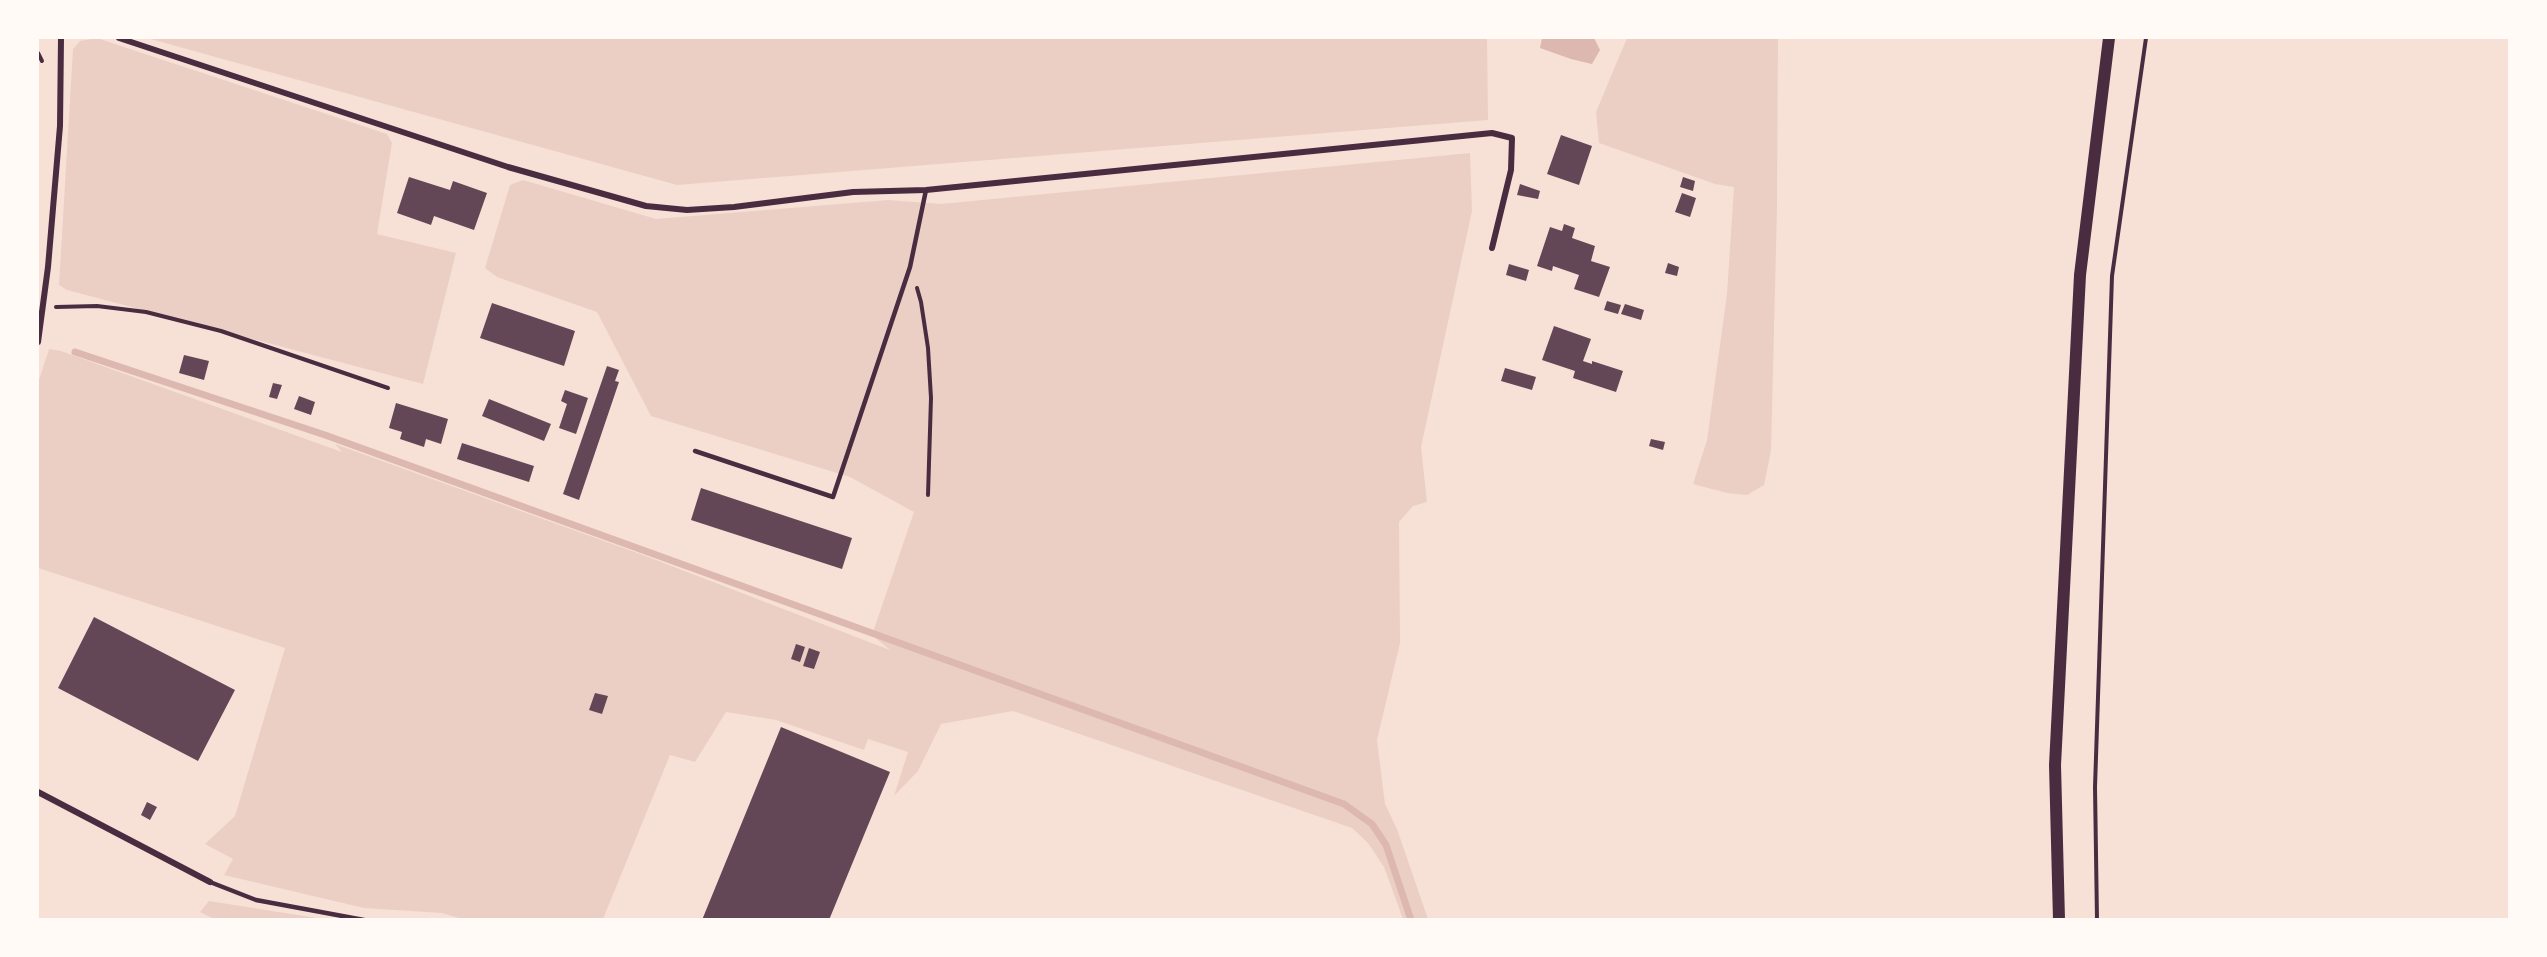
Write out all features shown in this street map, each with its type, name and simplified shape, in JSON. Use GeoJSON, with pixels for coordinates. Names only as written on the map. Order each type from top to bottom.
{"type":"FeatureCollection","features":[{"type":"Feature","properties":{"kind":"main road"},"geometry":{"type":"LineString","coordinates":[[2059,920],[2055,765],[2080,275],[2109,38]]}},
{"type":"Feature","properties":{"kind":"street"},"geometry":{"type":"LineString","coordinates":[[38,342],[48,267],[60,126],[61,38]]}},
{"type":"Feature","properties":{"kind":"street"},"geometry":{"type":"LineString","coordinates":[[119,38],[508,167],[646,206],[687,210],[734,207],[853,192],[926,190],[1492,133],[1512,138],[1511,170],[1492,248]]}},
{"type":"Feature","properties":{"kind":"street"},"geometry":{"type":"LineString","coordinates":[[38,792],[210,882]]}},
{"type":"Feature","properties":{"kind":"lane"},"geometry":{"type":"LineString","coordinates":[[695,451],[833,497],[910,267],[926,190]]}},
{"type":"Feature","properties":{"kind":"lane"},"geometry":{"type":"LineString","coordinates":[[210,882],[256,900],[364,920]]}},
{"type":"Feature","properties":{"kind":"path"},"geometry":{"type":"LineString","coordinates":[[2097,920],[2095,788],[2112,276],[2146,38]]}},
{"type":"Feature","properties":{"kind":"path"},"geometry":{"type":"LineString","coordinates":[[38,53],[42,61]]}},
{"type":"Feature","properties":{"kind":"path"},"geometry":{"type":"LineString","coordinates":[[910,267],[921,302],[928,348],[931,398],[928,495]]}},
{"type":"Feature","properties":{"kind":"path"},"geometry":{"type":"LineString","coordinates":[[43,309],[97,306],[146,312],[220,331],[388,388]]}},
{"type":"Feature","properties":{"kind":"shaded area"},"geometry":{"type":"Polygon","coordinates":[[[97,38],[387,134],[392,143],[377,234],[456,253],[423,384],[67,290],[59,285],[73,49],[80,41],[97,38]]]}},
{"type":"Feature","properties":{"kind":"shaded area"},"geometry":{"type":"Polygon","coordinates":[[[147,38],[1487,38],[1488,120],[677,185],[147,38]]]}},
{"type":"Feature","properties":{"kind":"shaded area"},"geometry":{"type":"Polygon","coordinates":[[[1542,38],[1594,38],[1600,50],[1592,64],[1540,48],[1542,38]]]}},
{"type":"Feature","properties":{"kind":"shaded area"},"geometry":{"type":"Polygon","coordinates":[[[1627,38],[1778,38],[1777,208],[1771,451],[1764,485],[1747,495],[1727,493],[1693,484],[1707,440],[1727,294],[1734,187],[1715,184],[1599,143],[1596,112],[1627,38]]]}},
{"type":"Feature","properties":{"kind":"shaded area"},"geometry":{"type":"Polygon","coordinates":[[[1470,153],[1472,211],[1421,447],[1427,502],[1413,506],[1399,522],[1400,643],[1377,740],[1385,804],[1397,829],[1428,919],[1403,919],[1384,867],[1368,843],[1352,828],[1013,711],[941,724],[918,771],[894,796],[908,752],[868,739],[864,750],[776,720],[726,712],[695,762],[670,755],[603,919],[462,919],[442,913],[364,908],[224,875],[233,859],[205,844],[235,816],[285,648],[38,568],[38,383],[49,349],[61,351],[342,452],[335,444],[643,555],[890,650],[872,635],[914,512],[850,477],[651,416],[597,312],[497,277],[485,268],[510,185],[523,180],[656,219],[888,200],[941,204],[1470,153]]]}},
{"type":"Feature","properties":{"kind":"shaded area"},"geometry":{"type":"Polygon","coordinates":[[[209,901],[323,919],[214,919],[200,912],[209,901]]]}},
{"type":"Feature","properties":{"kind":"building"},"geometry":{"type":"Polygon","coordinates":[[[1561,135],[1592,146],[1579,185],[1547,174],[1561,135]]]}},
{"type":"Feature","properties":{"kind":"building"},"geometry":{"type":"Polygon","coordinates":[[[409,177],[450,190],[453,181],[487,193],[474,230],[434,216],[431,225],[397,213],[409,177]]]}},
{"type":"Feature","properties":{"kind":"building"},"geometry":{"type":"Polygon","coordinates":[[[1683,177],[1695,181],[1693,191],[1680,187],[1683,177]]]}},
{"type":"Feature","properties":{"kind":"building"},"geometry":{"type":"Polygon","coordinates":[[[1520,184],[1540,191],[1538,199],[1517,195],[1520,184]]]}},
{"type":"Feature","properties":{"kind":"building"},"geometry":{"type":"Polygon","coordinates":[[[1682,193],[1696,198],[1690,217],[1675,212],[1682,193]]]}},
{"type":"Feature","properties":{"kind":"building"},"geometry":{"type":"Polygon","coordinates":[[[1564,224],[1575,228],[1572,238],[1595,246],[1591,261],[1610,267],[1599,297],[1574,289],[1579,275],[1553,266],[1552,271],[1537,266],[1550,227],[1562,231],[1564,224]]]}},
{"type":"Feature","properties":{"kind":"building"},"geometry":{"type":"Polygon","coordinates":[[[1668,263],[1679,267],[1677,276],[1665,273],[1668,263]]]}},
{"type":"Feature","properties":{"kind":"building"},"geometry":{"type":"Polygon","coordinates":[[[1509,264],[1529,270],[1526,281],[1506,275],[1509,264]]]}},
{"type":"Feature","properties":{"kind":"building"},"geometry":{"type":"Polygon","coordinates":[[[1607,301],[1621,305],[1618,314],[1604,310],[1607,301]]]}},
{"type":"Feature","properties":{"kind":"building"},"geometry":{"type":"Polygon","coordinates":[[[492,303],[575,331],[564,366],[480,338],[492,303]]]}},
{"type":"Feature","properties":{"kind":"building"},"geometry":{"type":"Polygon","coordinates":[[[1625,304],[1644,310],[1641,320],[1621,314],[1625,304]]]}},
{"type":"Feature","properties":{"kind":"building"},"geometry":{"type":"Polygon","coordinates":[[[1554,326],[1591,339],[1583,361],[1592,364],[1592,361],[1623,371],[1616,392],[1573,378],[1575,371],[1542,360],[1554,326]]]}},
{"type":"Feature","properties":{"kind":"building"},"geometry":{"type":"Polygon","coordinates":[[[184,355],[209,361],[204,380],[179,373],[184,355]]]}},
{"type":"Feature","properties":{"kind":"building"},"geometry":{"type":"Polygon","coordinates":[[[607,366],[619,370],[615,381],[619,382],[579,500],[563,494],[607,366]]]}},
{"type":"Feature","properties":{"kind":"building"},"geometry":{"type":"Polygon","coordinates":[[[1505,368],[1536,377],[1532,390],[1501,381],[1505,368]]]}},
{"type":"Feature","properties":{"kind":"building"},"geometry":{"type":"Polygon","coordinates":[[[273,383],[282,385],[277,399],[269,397],[273,383]]]}},
{"type":"Feature","properties":{"kind":"building"},"geometry":{"type":"Polygon","coordinates":[[[565,390],[588,398],[576,434],[559,428],[567,404],[561,401],[565,390]]]}},
{"type":"Feature","properties":{"kind":"building"},"geometry":{"type":"Polygon","coordinates":[[[299,396],[315,402],[311,415],[294,409],[299,396]]]}},
{"type":"Feature","properties":{"kind":"building"},"geometry":{"type":"Polygon","coordinates":[[[489,399],[551,424],[544,441],[482,416],[489,399]]]}},
{"type":"Feature","properties":{"kind":"building"},"geometry":{"type":"Polygon","coordinates":[[[396,403],[448,419],[441,444],[426,439],[424,447],[400,439],[402,432],[389,428],[396,403]]]}},
{"type":"Feature","properties":{"kind":"building"},"geometry":{"type":"Polygon","coordinates":[[[1651,439],[1665,442],[1663,450],[1649,446],[1651,439]]]}},
{"type":"Feature","properties":{"kind":"building"},"geometry":{"type":"Polygon","coordinates":[[[462,443],[534,466],[529,482],[457,459],[462,443]]]}},
{"type":"Feature","properties":{"kind":"building"},"geometry":{"type":"Polygon","coordinates":[[[701,488],[852,538],[842,569],[691,520],[701,488]]]}},
{"type":"Feature","properties":{"kind":"building"},"geometry":{"type":"Polygon","coordinates":[[[94,617],[235,690],[198,761],[58,688],[94,617]]]}},
{"type":"Feature","properties":{"kind":"building"},"geometry":{"type":"Polygon","coordinates":[[[796,644],[805,647],[800,662],[791,659],[796,644]]]}},
{"type":"Feature","properties":{"kind":"building"},"geometry":{"type":"Polygon","coordinates":[[[809,648],[820,652],[814,669],[803,666],[809,648]]]}},
{"type":"Feature","properties":{"kind":"building"},"geometry":{"type":"Polygon","coordinates":[[[595,693],[608,696],[602,714],[589,710],[595,693]]]}},
{"type":"Feature","properties":{"kind":"building"},"geometry":{"type":"Polygon","coordinates":[[[781,727],[890,772],[829,920],[702,920],[781,727]]]}},
{"type":"Feature","properties":{"kind":"building"},"geometry":{"type":"Polygon","coordinates":[[[147,802],[157,807],[150,820],[141,815],[147,802]]]}},
{"type":"Feature","properties":{"kind":"waterway"},"geometry":{"type":"LineString","coordinates":[[75,352],[325,435],[1344,804],[1372,824],[1386,845],[1411,920]]}}]}
